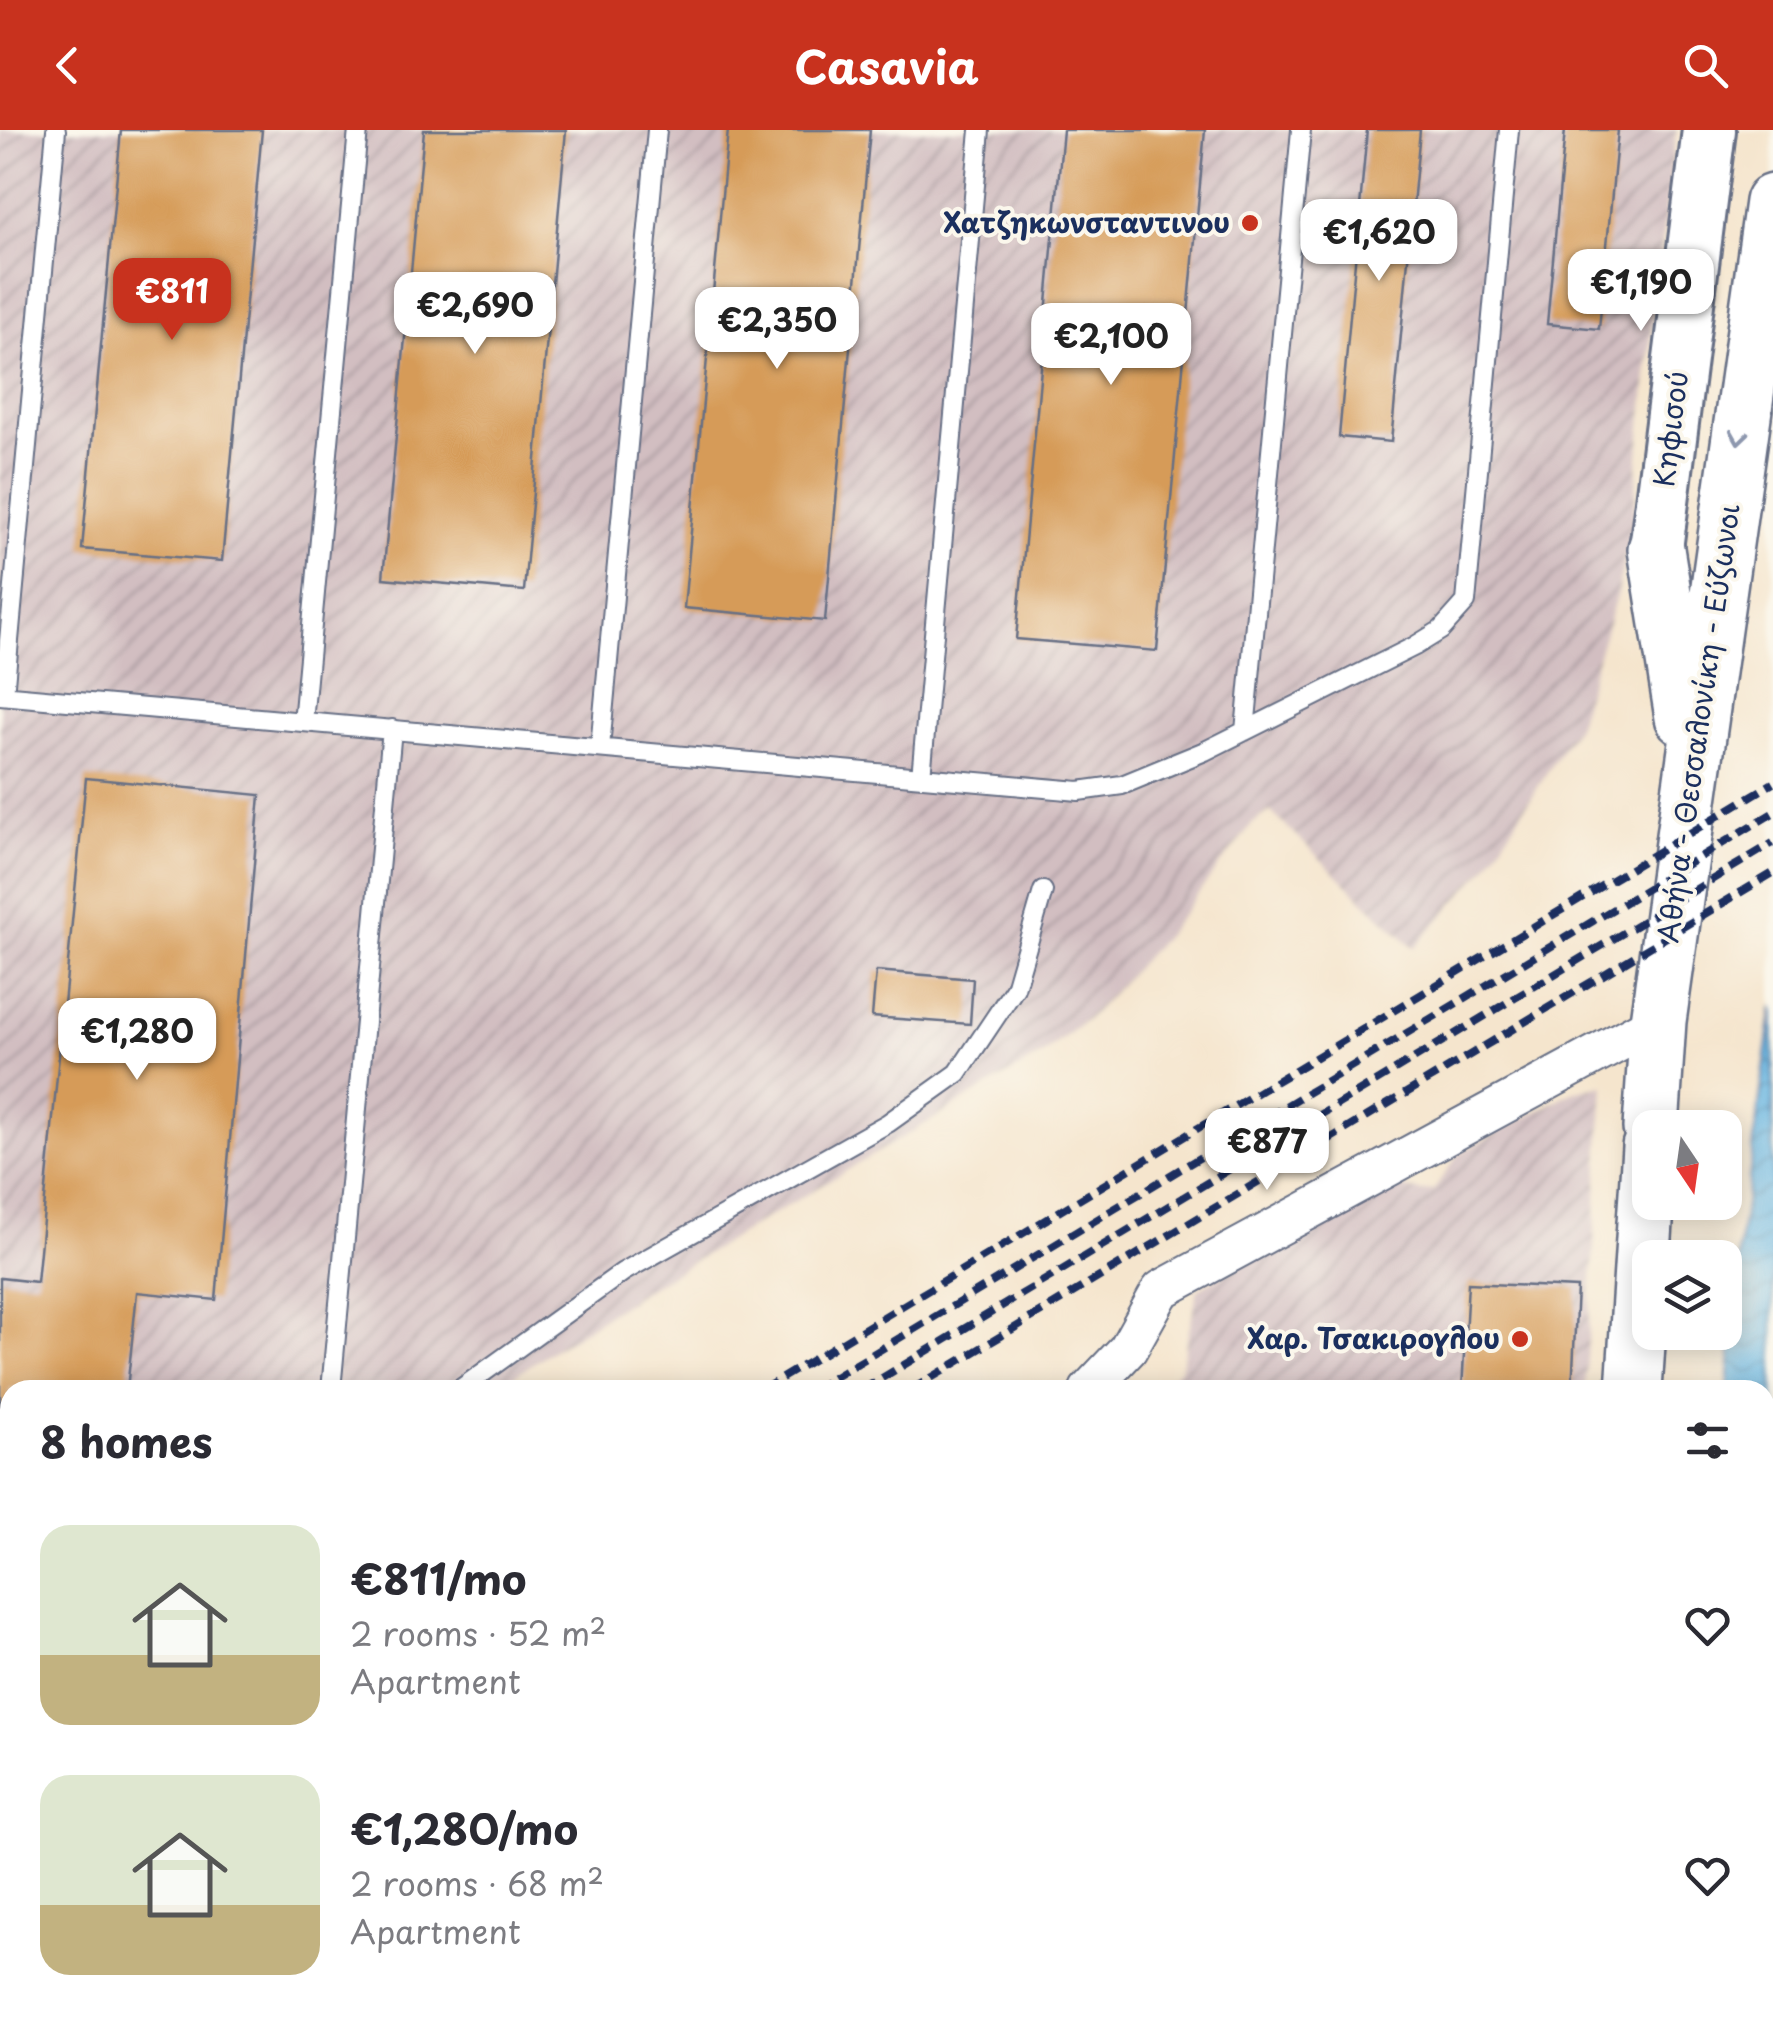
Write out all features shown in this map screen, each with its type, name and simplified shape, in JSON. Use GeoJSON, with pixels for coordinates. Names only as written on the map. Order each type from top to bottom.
{"type":"FeatureCollection","features":[{"type":"Feature","properties":{"kind":"highway","name":"Αθήνα - Θεσσαλονίκη - Εύζωνοι"},"geometry":{"type":"LineString","coordinates":[[1652,1110],[1658,1021],[1773,202]]}},
{"type":"Feature","properties":{"kind":"highway"},"geometry":{"type":"LineString","coordinates":[[1656,549],[1692,770]]}},
{"type":"Feature","properties":{"kind":"highway"},"geometry":{"type":"LineString","coordinates":[[1635,1380],[1645,1220]]}},
{"type":"Feature","properties":{"kind":"main road","name":"Κηφισού"},"geometry":{"type":"LineString","coordinates":[[1656,549],[1709,130]]}},
{"type":"Feature","properties":{"kind":"street"},"geometry":{"type":"LineString","coordinates":[[1099,1380],[1128,1349],[1161,1290],[1658,1021]]}},
{"type":"Feature","properties":{"kind":"lane"},"geometry":{"type":"LineString","coordinates":[[56,130],[2,695],[1079,791],[1145,777],[1246,731],[1414,646],[1441,630],[1466,602],[1509,130]]}},
{"type":"Feature","properties":{"kind":"lane"},"geometry":{"type":"LineString","coordinates":[[303,722],[358,130]]}},
{"type":"Feature","properties":{"kind":"lane"},"geometry":{"type":"LineString","coordinates":[[600,748],[657,130]]}},
{"type":"Feature","properties":{"kind":"lane"},"geometry":{"type":"LineString","coordinates":[[921,777],[980,130]]}},
{"type":"Feature","properties":{"kind":"lane"},"geometry":{"type":"LineString","coordinates":[[1246,731],[1300,130]]}},
{"type":"Feature","properties":{"kind":"lane"},"geometry":{"type":"LineString","coordinates":[[332,1380],[392,729]]}},
{"type":"Feature","properties":{"kind":"lane"},"geometry":{"type":"LineString","coordinates":[[472,1380],[623,1272],[888,1122],[958,1073],[1015,988],[1042,891]]}},
{"type":"Feature","properties":{"kind":"shaded area"},"geometry":{"type":"Polygon","coordinates":[[[0,130],[1676,130],[1633,518],[1617,593],[1576,726],[1489,864],[1414,948],[1270,811],[1252,824],[1165,936],[1090,1016],[1043,1054],[645,1290],[507,1380],[0,1380],[0,130]]]}},
{"type":"Feature","properties":{"kind":"shaded area"},"geometry":{"type":"Polygon","coordinates":[[[1604,1085],[1586,1380],[1167,1380],[1180,1369],[1198,1289],[1388,1185],[1422,1192],[1434,1190],[1459,1154],[1572,1092],[1604,1085]]]}},
{"type":"Feature","properties":{"kind":"water"},"geometry":{"type":"Polygon","coordinates":[[[1773,1007],[1773,1380],[1729,1380],[1731,1350],[1742,1350],[1740,1240],[1773,1007]]]}},
{"type":"Feature","properties":{"kind":"building"},"geometry":{"type":"Polygon","coordinates":[[[121,130],[262,130],[222,561],[82,549],[121,130]]]}},
{"type":"Feature","properties":{"kind":"building"},"geometry":{"type":"Polygon","coordinates":[[[424,130],[566,130],[524,591],[383,578],[424,130]]]}},
{"type":"Feature","properties":{"kind":"building"},"geometry":{"type":"Polygon","coordinates":[[[728,130],[870,130],[825,621],[684,608],[728,130]]]}},
{"type":"Feature","properties":{"kind":"building"},"geometry":{"type":"Polygon","coordinates":[[[1063,130],[1205,130],[1157,651],[1016,639],[1063,130]]]}},
{"type":"Feature","properties":{"kind":"building"},"geometry":{"type":"Polygon","coordinates":[[[1367,130],[1420,130],[1391,442],[1339,437],[1367,130]]]}},
{"type":"Feature","properties":{"kind":"building"},"geometry":{"type":"Polygon","coordinates":[[[1565,130],[1618,130],[1599,329],[1547,324],[1565,130]]]}},
{"type":"Feature","properties":{"kind":"building"},"geometry":{"type":"Polygon","coordinates":[[[86,778],[260,795],[216,1300],[137,1292],[128,1380],[0,1380],[0,1278],[37,1282],[86,778]]]}},
{"type":"Feature","properties":{"kind":"building"},"geometry":{"type":"Polygon","coordinates":[[[876,971],[973,979],[970,1024],[872,1017],[876,971]]]}},
{"type":"Feature","properties":{"kind":"building","name":"Χαρ. Τσακιρογλου"},"geometry":{"type":"Polygon","coordinates":[[[1468,1283],[1577,1288],[1572,1380],[1463,1380],[1468,1283]]]}},
{"type":"Feature","properties":{"kind":"railway"},"geometry":{"type":"LineString","coordinates":[[779,1380],[1773,783]]}},
{"type":"Feature","properties":{"kind":"railway"},"geometry":{"type":"LineString","coordinates":[[830,1380],[1773,813]]}},
{"type":"Feature","properties":{"kind":"railway"},"geometry":{"type":"LineString","coordinates":[[879,1380],[1773,843]]}},
{"type":"Feature","properties":{"kind":"railway"},"geometry":{"type":"LineString","coordinates":[[928,1380],[1773,873]]}},
{"type":"Feature","properties":{"kind":"place","name":"Χατζηκωνσταντινου"},"geometry":{"type":"Point","coordinates":[1250,223]}},
{"type":"Feature","properties":{"kind":"place","name":"Χαρ. Τσακιρογλου"},"geometry":{"type":"Point","coordinates":[1520,1339]}}]}
